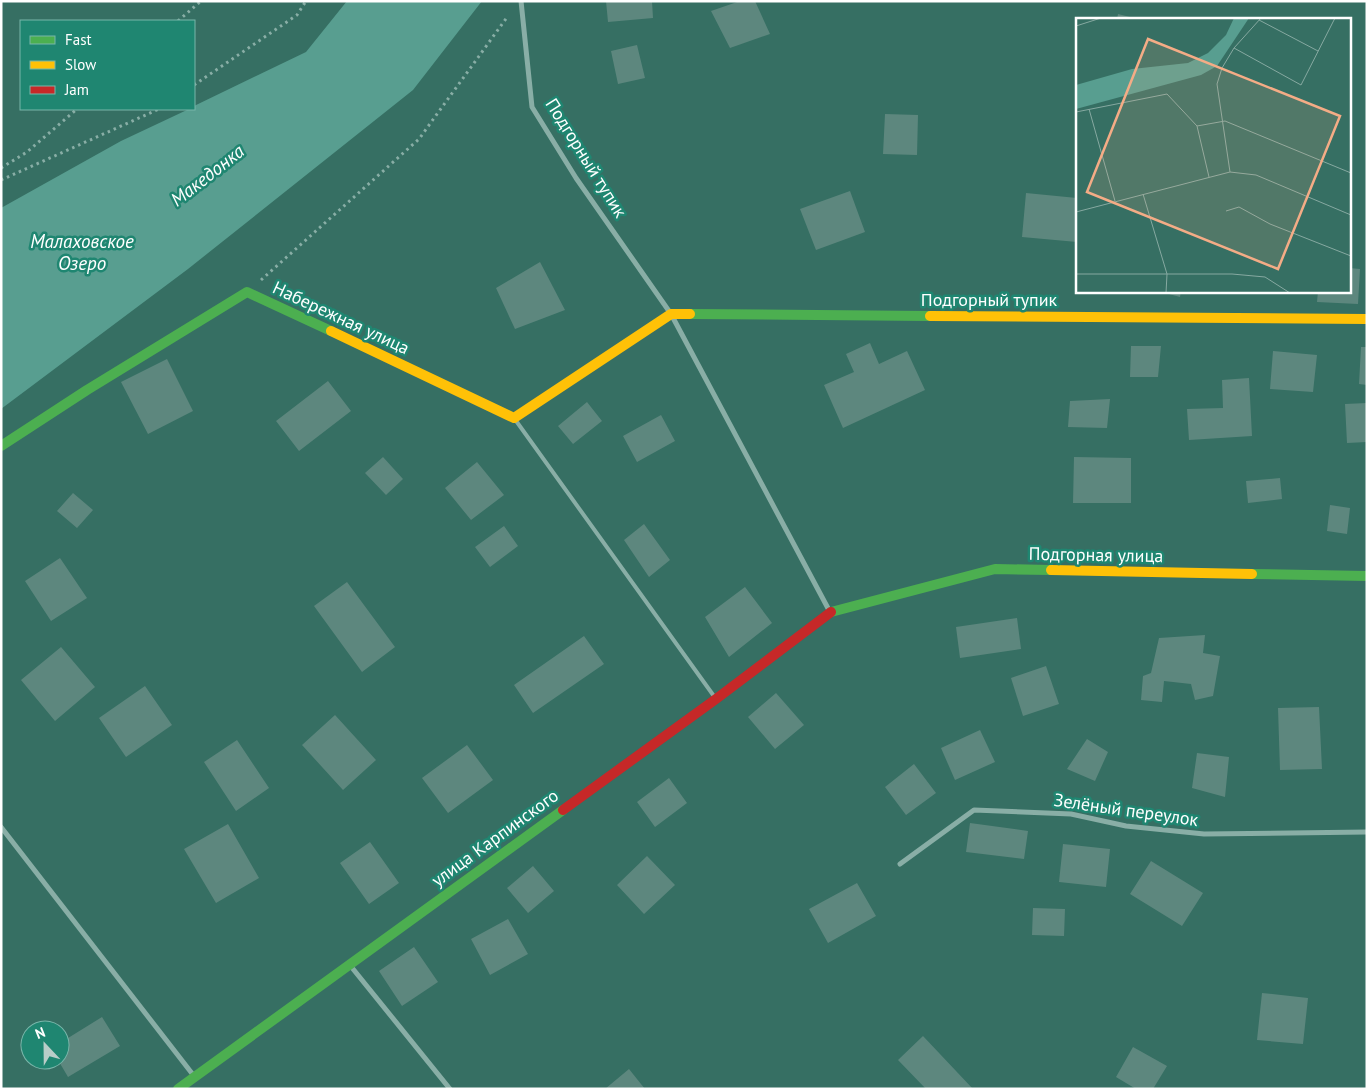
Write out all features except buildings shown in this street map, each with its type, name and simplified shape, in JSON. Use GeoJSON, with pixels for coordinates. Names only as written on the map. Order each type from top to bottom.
{"type":"FeatureCollection","features":[{"type":"Feature","properties":{"kind":"street","name":"Подгорный тупик"},"geometry":{"type":"LineString","coordinates":[[521,1],[532,107],[576,178],[671,314],[830,612]]}},
{"type":"Feature","properties":{"kind":"street","name":"Набережная улица"},"geometry":{"type":"LineString","coordinates":[[1,446],[87,390],[247,292],[514,418]]}},
{"type":"Feature","properties":{"kind":"street","name":"Подгорный тупик"},"geometry":{"type":"LineString","coordinates":[[671,314],[1367,319]]}},
{"type":"Feature","properties":{"kind":"street"},"geometry":{"type":"LineString","coordinates":[[514,418],[671,314]]}},
{"type":"Feature","properties":{"kind":"street","name":"Подгорная улица"},"geometry":{"type":"LineString","coordinates":[[830,612],[995,569],[1367,576]]}},
{"type":"Feature","properties":{"kind":"street","name":"улица Карпинского"},"geometry":{"type":"LineString","coordinates":[[178,1089],[716,698],[830,612]]}},
{"type":"Feature","properties":{"kind":"street","name":"Зелёный переулок"},"geometry":{"type":"LineString","coordinates":[[900,864],[974,810],[1071,814],[1126,826],[1204,834],[1367,832]]}},
{"type":"Feature","properties":{"kind":"street"},"geometry":{"type":"LineString","coordinates":[[1,827],[194,1076]]}},
{"type":"Feature","properties":{"kind":"street"},"geometry":{"type":"LineString","coordinates":[[349,964],[450,1089]]}},
{"type":"Feature","properties":{"kind":"lane"},"geometry":{"type":"LineString","coordinates":[[514,418],[716,698]]}},
{"type":"Feature","properties":{"kind":"path"},"geometry":{"type":"LineString","coordinates":[[179,20],[201,1]]}},
{"type":"Feature","properties":{"kind":"path"},"geometry":{"type":"LineString","coordinates":[[195,84],[297,15],[306,1]]}},
{"type":"Feature","properties":{"kind":"path"},"geometry":{"type":"LineString","coordinates":[[247,292],[419,139],[512,9]]}},
{"type":"Feature","properties":{"kind":"path"},"geometry":{"type":"LineString","coordinates":[[1,168],[26,152],[76,110]]}},
{"type":"Feature","properties":{"kind":"path"},"geometry":{"type":"LineString","coordinates":[[1,180],[157,110]]}},
{"type":"Feature","properties":{"kind":"water","name":"Малаховское Озеро"},"geometry":{"type":"Polygon","coordinates":[[[347,1],[482,1],[413,90],[188,269],[1,409],[1,208],[121,141],[187,110],[195,110],[195,106],[306,52],[347,1]]]}},
{"type":"Feature","properties":{"kind":"traffic: fast"},"geometry":{"type":"LineString","coordinates":[[1,446],[87,390],[247,292],[331,331]]}},
{"type":"Feature","properties":{"kind":"traffic: fast"},"geometry":{"type":"LineString","coordinates":[[690,314],[930,316]]}},
{"type":"Feature","properties":{"kind":"traffic: fast"},"geometry":{"type":"LineString","coordinates":[[831,612],[995,569],[1051,570]]}},
{"type":"Feature","properties":{"kind":"traffic: fast"},"geometry":{"type":"LineString","coordinates":[[1252,574],[1367,576]]}},
{"type":"Feature","properties":{"kind":"traffic: fast"},"geometry":{"type":"LineString","coordinates":[[178,1089],[563,810]]}},
{"type":"Feature","properties":{"kind":"traffic: slow"},"geometry":{"type":"LineString","coordinates":[[331,331],[514,418],[671,314],[690,314]]}},
{"type":"Feature","properties":{"kind":"traffic: slow"},"geometry":{"type":"LineString","coordinates":[[930,316],[1367,319]]}},
{"type":"Feature","properties":{"kind":"traffic: slow"},"geometry":{"type":"LineString","coordinates":[[1051,570],[1252,574]]}},
{"type":"Feature","properties":{"kind":"traffic: jam"},"geometry":{"type":"LineString","coordinates":[[563,810],[716,699],[831,612]]}},
{"type":"Feature","properties":{"kind":"water label","name":"Македонка"},"geometry":{"type":"Point","coordinates":[207,175]}}]}
